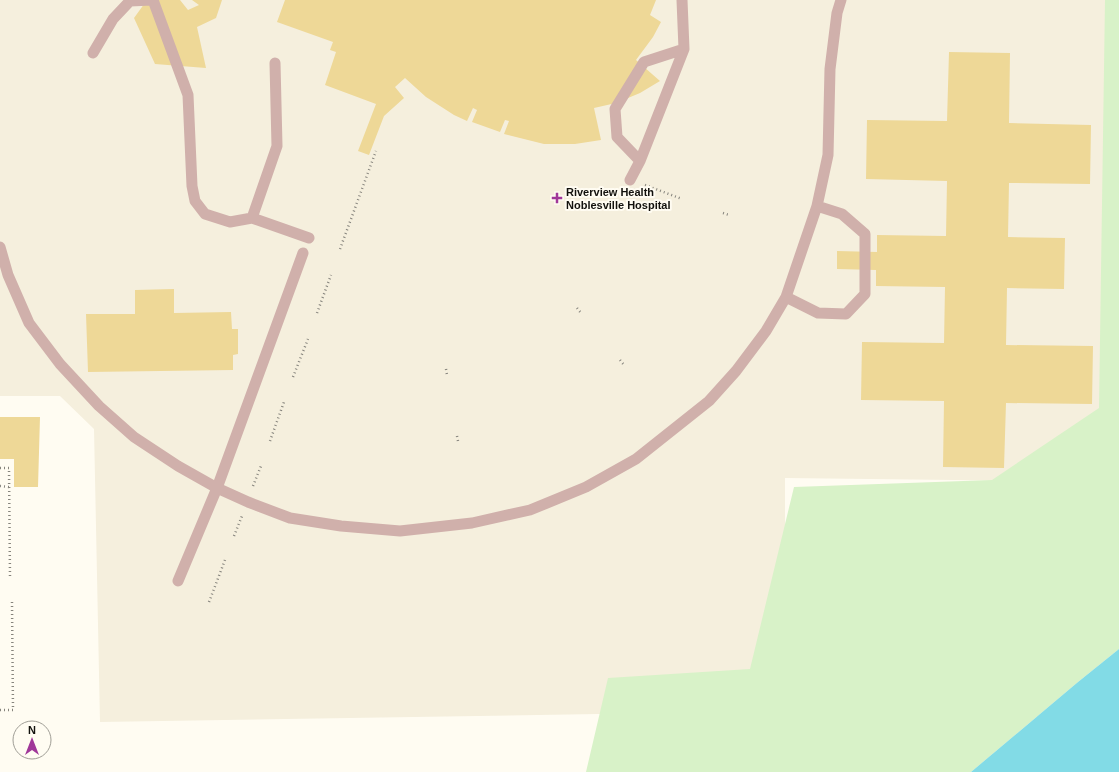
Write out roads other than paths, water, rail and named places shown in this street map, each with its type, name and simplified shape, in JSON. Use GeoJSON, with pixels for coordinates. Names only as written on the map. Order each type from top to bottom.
{"type":"FeatureCollection","features":[{"type":"Feature","properties":{"kind":"lane"},"geometry":{"type":"LineString","coordinates":[[93,53],[113,19],[130,1],[153,0],[188,95],[192,186],[195,201],[205,214],[230,222],[252,218],[309,238]]}},
{"type":"Feature","properties":{"kind":"lane"},"geometry":{"type":"LineString","coordinates":[[630,180],[640,162],[684,49],[682,0]]}},
{"type":"Feature","properties":{"kind":"lane"},"geometry":{"type":"LineString","coordinates":[[0,247],[8,275],[29,323],[60,364],[99,406],[134,437],[178,466],[217,488],[290,518],[341,526],[400,531],[472,523],[530,510],[586,487],[636,459],[709,401],[736,371],[766,331],[786,297],[817,206],[828,156],[830,69],[837,13],[841,0]]}},
{"type":"Feature","properties":{"kind":"lane"},"geometry":{"type":"LineString","coordinates":[[640,162],[617,137],[615,109],[644,62],[684,49]]}},
{"type":"Feature","properties":{"kind":"lane"},"geometry":{"type":"LineString","coordinates":[[252,218],[277,146],[275,63]]}},
{"type":"Feature","properties":{"kind":"lane"},"geometry":{"type":"LineString","coordinates":[[786,297],[818,313],[846,314],[865,294],[865,234],[842,214],[817,206]]}},
{"type":"Feature","properties":{"kind":"lane"},"geometry":{"type":"LineString","coordinates":[[178,581],[217,488],[303,253]]}},
{"type":"Feature","properties":{"kind":"water"},"geometry":{"type":"Polygon","coordinates":[[[1119,649],[1119,772],[971,772],[1078,682],[1119,649]]]}},
{"type":"Feature","properties":{"kind":"place","name":"Riverview Health Noblesville Hospital"},"geometry":{"type":"Point","coordinates":[557,198]}}]}
